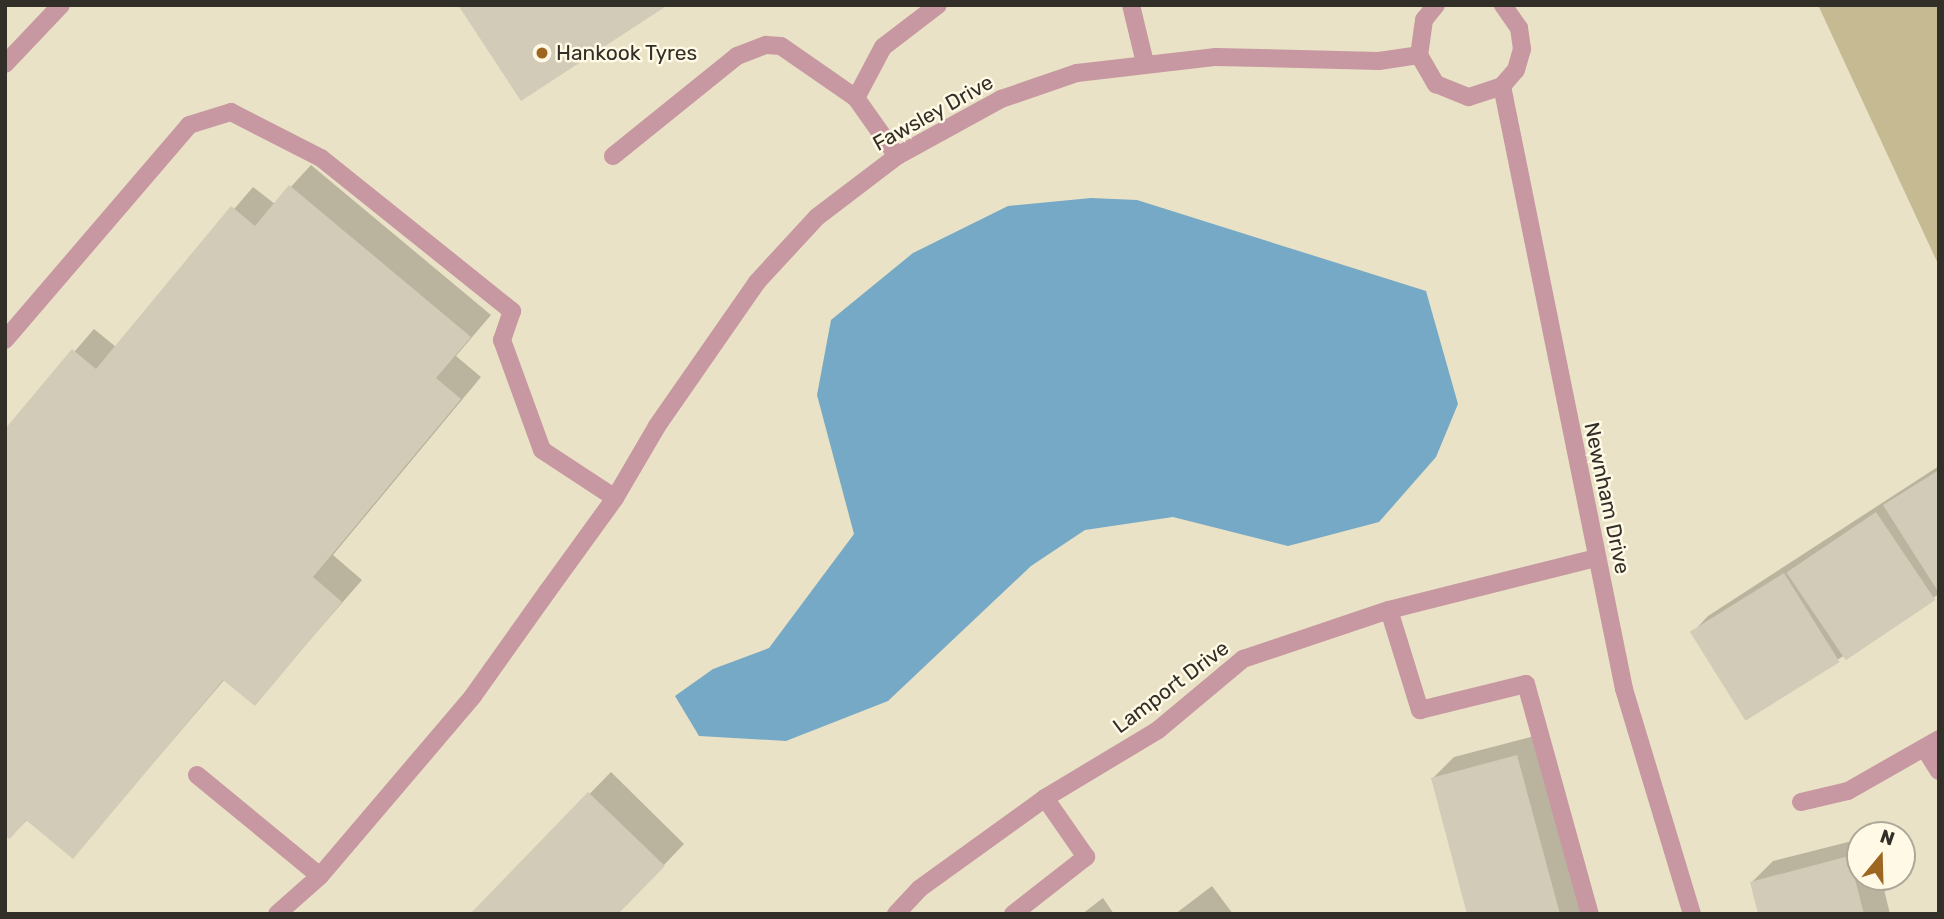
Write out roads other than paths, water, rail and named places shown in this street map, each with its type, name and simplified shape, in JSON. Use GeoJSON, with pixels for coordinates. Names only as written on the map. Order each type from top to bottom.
{"type":"FeatureCollection","features":[{"type":"Feature","properties":{"kind":"street"},"geometry":{"type":"LineString","coordinates":[[5,64],[61,5]]}},
{"type":"Feature","properties":{"kind":"street"},"geometry":{"type":"LineString","coordinates":[[856,98],[883,47],[938,5]]}},
{"type":"Feature","properties":{"kind":"street"},"geometry":{"type":"LineString","coordinates":[[1131,5],[1145,63]]}},
{"type":"Feature","properties":{"kind":"street"},"geometry":{"type":"LineString","coordinates":[[1436,5],[1424,20],[1419,55],[1425,71],[1452,93],[1486,94],[1502,86],[1516,70],[1522,50],[1519,28],[1503,5]]}},
{"type":"Feature","properties":{"kind":"street"},"geometry":{"type":"LineString","coordinates":[[614,156],[737,56],[766,45],[781,46],[856,98],[897,156]]}},
{"type":"Feature","properties":{"kind":"street","name":"Fawsley Drive"},"geometry":{"type":"LineString","coordinates":[[276,914],[320,876],[473,696],[615,498],[657,426],[757,282],[817,217],[897,156],[1001,99],[1077,73],[1145,63],[1216,57],[1379,61],[1419,55]]}},
{"type":"Feature","properties":{"kind":"street","name":"Newnham Drive"},"geometry":{"type":"LineString","coordinates":[[1502,86],[1624,689],[1692,914]]}},
{"type":"Feature","properties":{"kind":"street"},"geometry":{"type":"LineString","coordinates":[[5,340],[190,125],[231,112],[321,158],[512,311],[502,340],[542,450],[615,498]]}},
{"type":"Feature","properties":{"kind":"street","name":"Lamport Drive"},"geometry":{"type":"LineString","coordinates":[[896,914],[919,889],[1045,798],[1158,730],[1244,659],[1389,610],[1596,558]]}},
{"type":"Feature","properties":{"kind":"street"},"geometry":{"type":"LineString","coordinates":[[1389,610],[1420,710],[1526,684],[1590,914]]}},
{"type":"Feature","properties":{"kind":"street"},"geometry":{"type":"LineString","coordinates":[[1801,802],[1848,790],[1932,744],[1939,771]]}},
{"type":"Feature","properties":{"kind":"street"},"geometry":{"type":"LineString","coordinates":[[197,775],[320,876]]}},
{"type":"Feature","properties":{"kind":"street"},"geometry":{"type":"LineString","coordinates":[[1013,914],[1086,857],[1045,798]]}},
{"type":"Feature","properties":{"kind":"water"},"geometry":{"type":"Polygon","coordinates":[[[1091,198],[1137,200],[1426,291],[1458,404],[1436,457],[1379,522],[1288,546],[1173,517],[1085,530],[1031,566],[888,701],[786,741],[699,736],[675,696],[713,669],[769,648],[854,534],[817,395],[831,320],[913,253],[1008,206],[1091,198]]]}},
{"type":"Feature","properties":{"kind":"place","name":"Hankook Tyres"},"geometry":{"type":"Point","coordinates":[542,53]}}]}
